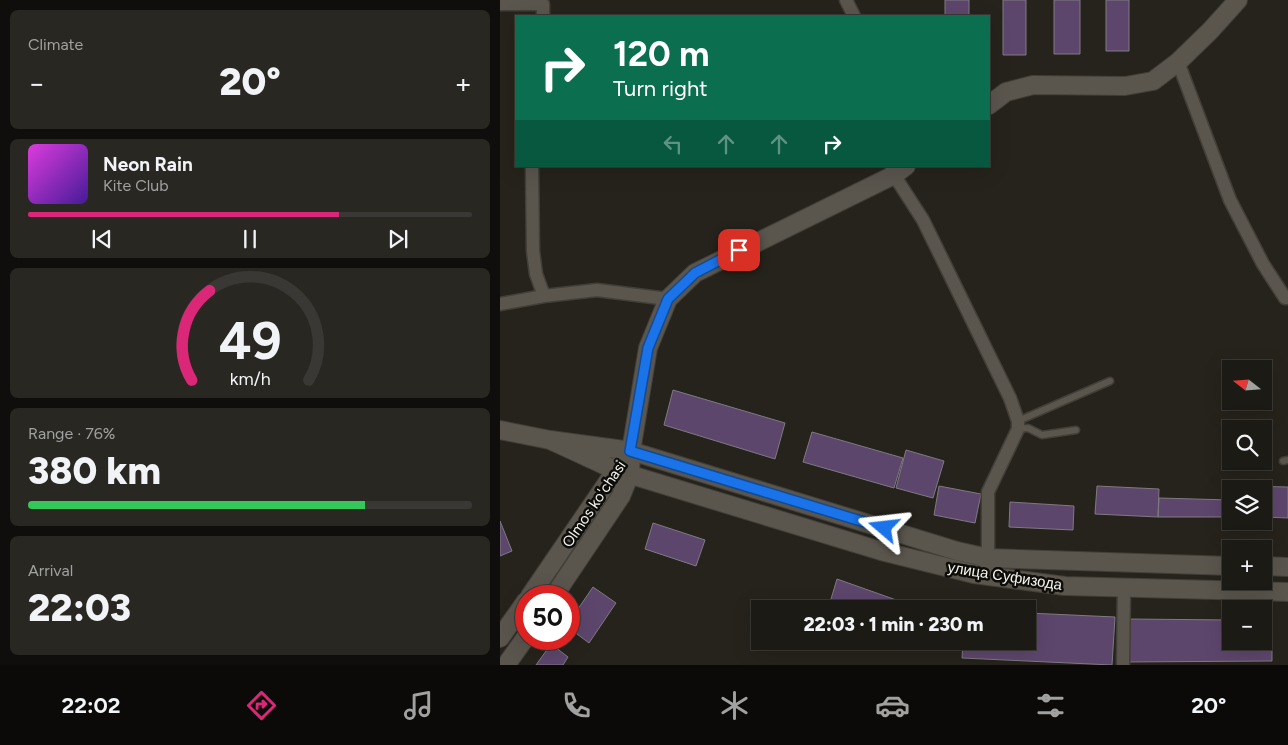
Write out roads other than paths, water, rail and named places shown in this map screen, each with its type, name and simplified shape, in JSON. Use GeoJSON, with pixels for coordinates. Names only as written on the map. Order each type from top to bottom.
{"type":"FeatureCollection","features":[{"type":"Feature","properties":{"kind":"main road"},"geometry":{"type":"LineString","coordinates":[[990,104],[1006,92],[1034,85],[1125,86],[1153,81],[1178,62],[1238,0]]}},
{"type":"Feature","properties":{"kind":"main road"},"geometry":{"type":"LineString","coordinates":[[630,451],[648,348],[668,299],[695,273],[897,169]]}},
{"type":"Feature","properties":{"kind":"main road"},"geometry":{"type":"LineString","coordinates":[[500,430],[550,440]]}},
{"type":"Feature","properties":{"kind":"main road","name":"улица Суфизода"},"geometry":{"type":"LineString","coordinates":[[550,440],[630,451],[957,551],[988,558],[1222,566]]}},
{"type":"Feature","properties":{"kind":"main road","name":"улица Суфизода"},"geometry":{"type":"LineString","coordinates":[[550,440],[623,472],[881,552],[974,574],[1065,586],[1288,592]]}},
{"type":"Feature","properties":{"kind":"main road","name":"Olmos ko'chasi"},"geometry":{"type":"LineString","coordinates":[[561,585],[621,496],[623,472],[630,451]]}},
{"type":"Feature","properties":{"kind":"main road","name":"Olmos ko'chasi"},"geometry":{"type":"LineString","coordinates":[[538,585],[623,472]]}},
{"type":"Feature","properties":{"kind":"main road"},"geometry":{"type":"LineString","coordinates":[[1272,566],[1288,567]]}},
{"type":"Feature","properties":{"kind":"main road"},"geometry":{"type":"LineString","coordinates":[[500,638],[515,617]]}},
{"type":"Feature","properties":{"kind":"main road"},"geometry":{"type":"LineString","coordinates":[[506,665],[516,650]]}},
{"type":"Feature","properties":{"kind":"street"},"geometry":{"type":"LineString","coordinates":[[846,0],[854,15]]}},
{"type":"Feature","properties":{"kind":"street"},"geometry":{"type":"LineString","coordinates":[[500,4],[543,4],[543,15]]}},
{"type":"Feature","properties":{"kind":"street"},"geometry":{"type":"LineString","coordinates":[[1178,62],[1230,200],[1263,264],[1286,298],[1288,298]]}},
{"type":"Feature","properties":{"kind":"street"},"geometry":{"type":"LineString","coordinates":[[532,167],[533,251],[536,274],[544,296]]}},
{"type":"Feature","properties":{"kind":"street"},"geometry":{"type":"LineString","coordinates":[[897,169],[1010,398],[1018,425],[988,492],[988,558]]}},
{"type":"Feature","properties":{"kind":"street"},"geometry":{"type":"LineString","coordinates":[[500,304],[544,296],[597,290],[668,299]]}},
{"type":"Feature","properties":{"kind":"street"},"geometry":{"type":"LineString","coordinates":[[1123,665],[1124,587]]}},
{"type":"Feature","properties":{"kind":"lane"},"geometry":{"type":"LineString","coordinates":[[1018,425],[1110,381]]}},
{"type":"Feature","properties":{"kind":"lane"},"geometry":{"type":"LineString","coordinates":[[1018,425],[1042,435],[1076,430]]}}]}
